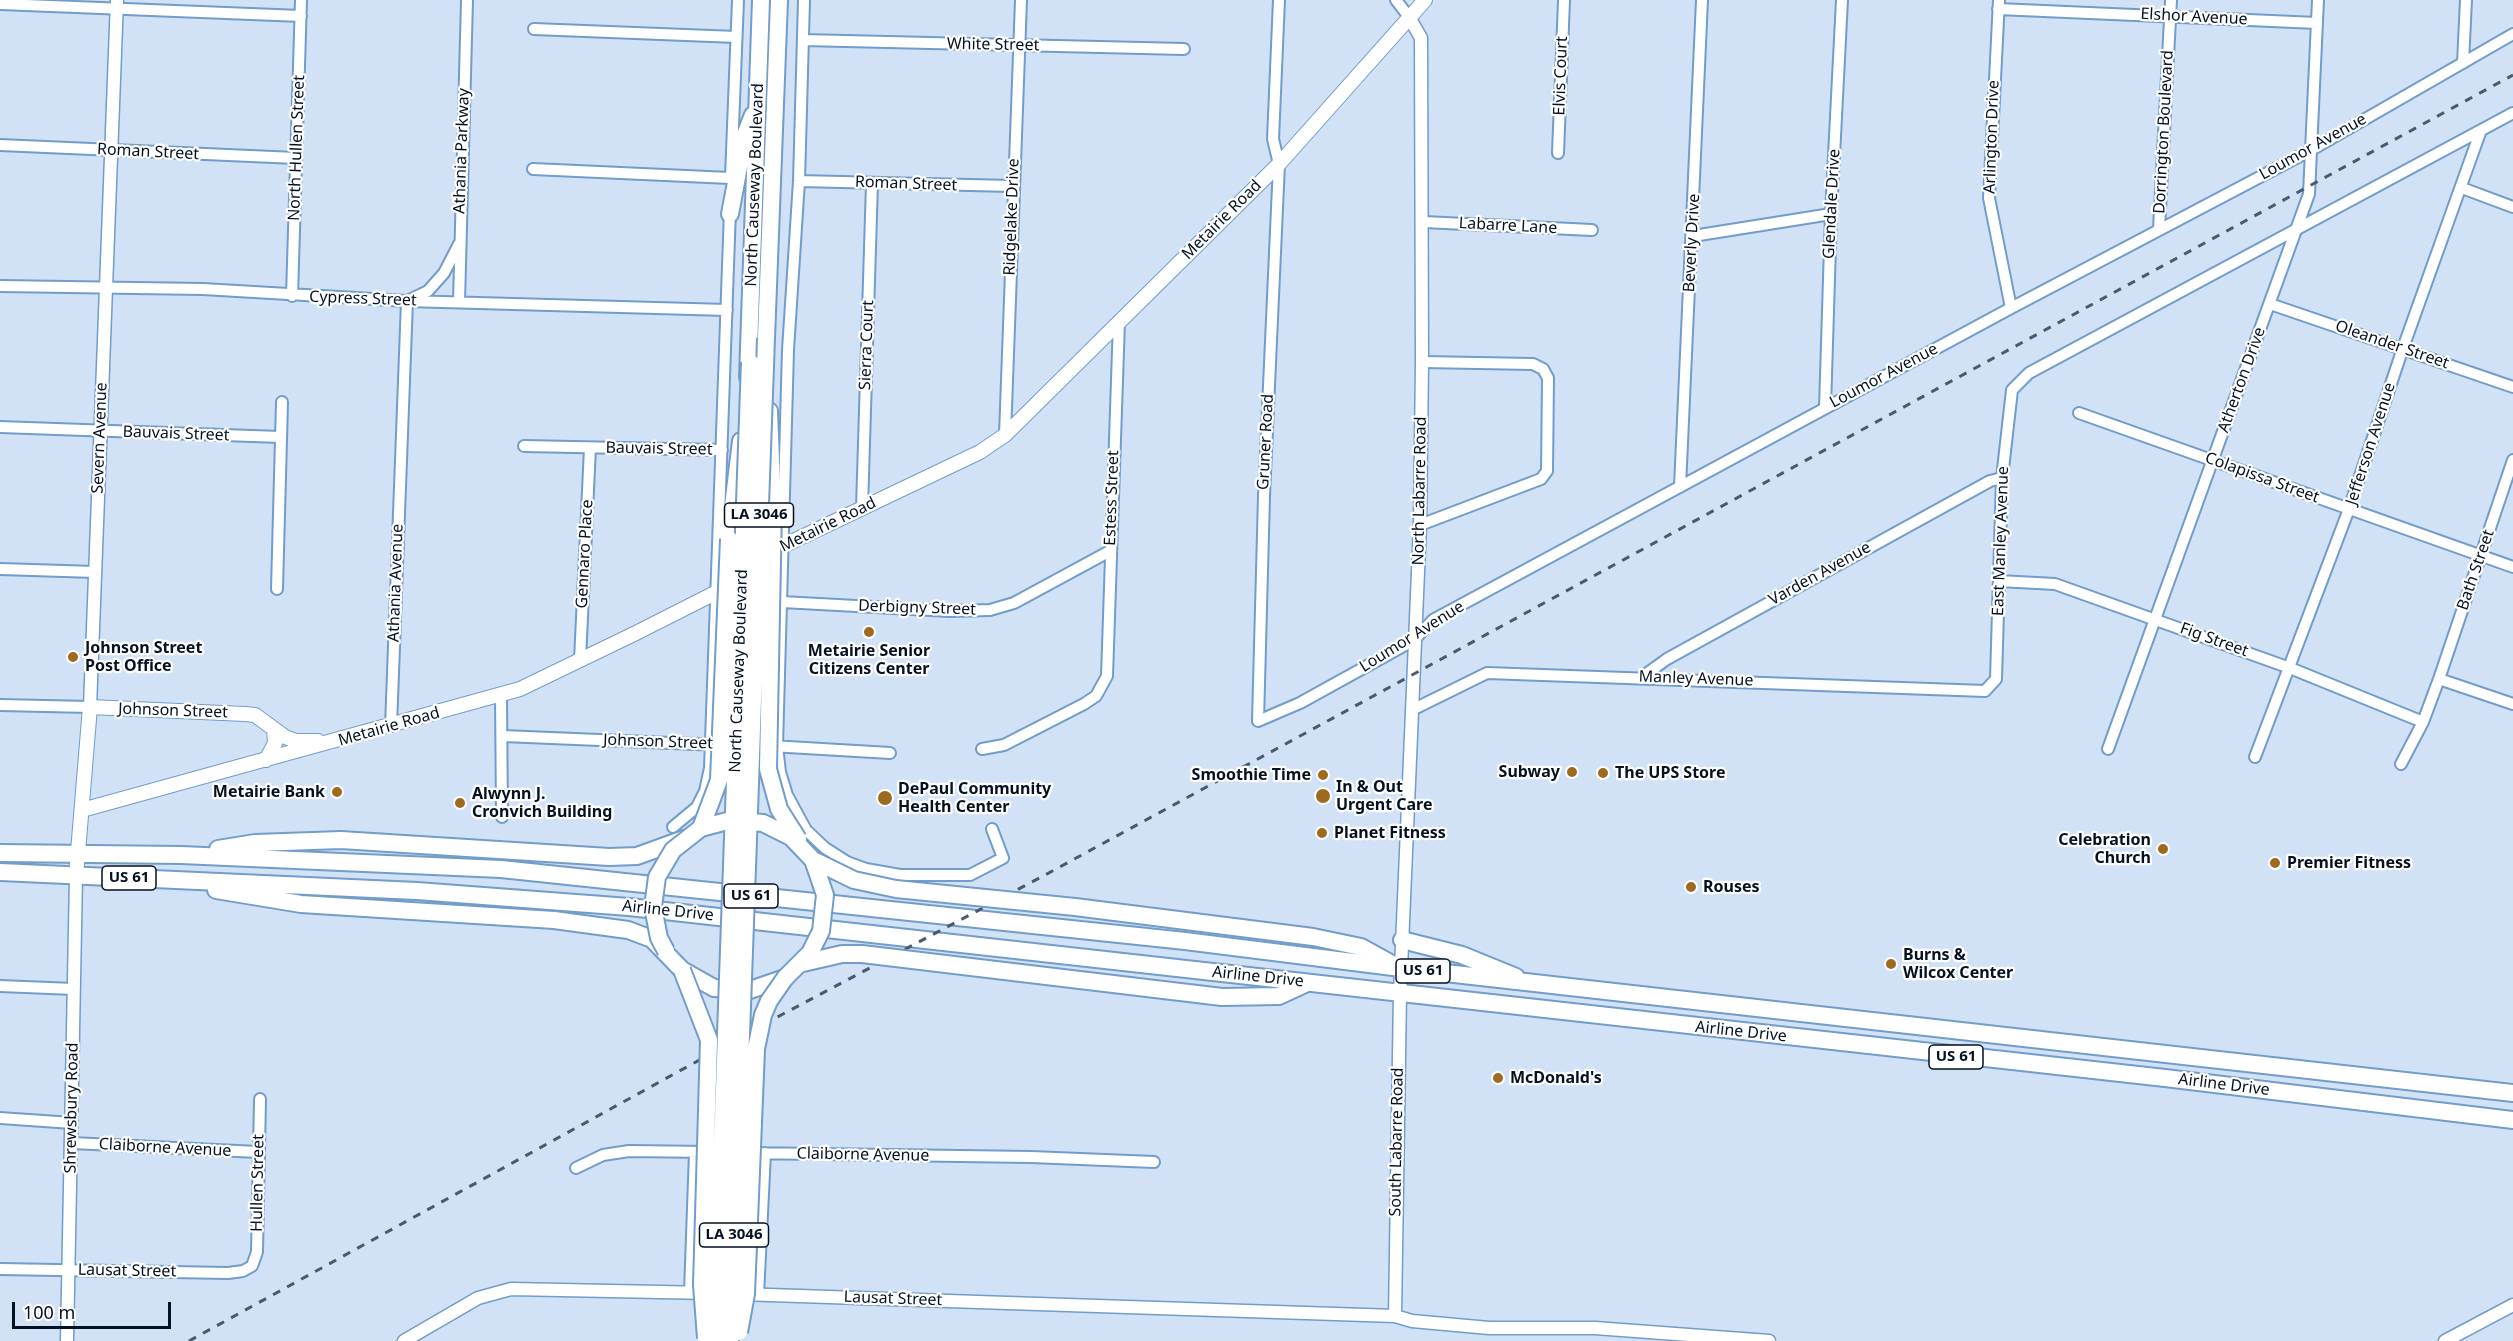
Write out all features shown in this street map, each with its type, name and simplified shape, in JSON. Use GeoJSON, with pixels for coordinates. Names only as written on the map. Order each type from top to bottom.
{"type":"FeatureCollection","features":[{"type":"Feature","properties":{"kind":"highway","name":"North Causeway Boulevard"},"geometry":{"type":"LineString","coordinates":[[730,1341],[739,1130],[758,362],[758,100],[761,0]]}},
{"type":"Feature","properties":{"kind":"highway","name":"North Causeway Boulevard"},"geometry":{"type":"LineString","coordinates":[[758,338],[779,0]]}},
{"type":"Feature","properties":{"kind":"highway"},"geometry":{"type":"LineString","coordinates":[[730,214],[745,135],[758,100]]}},
{"type":"Feature","properties":{"kind":"highway","name":"North Causeway Boulevard"},"geometry":{"type":"LineString","coordinates":[[715,1341],[758,362]]}},
{"type":"Feature","properties":{"kind":"highway"},"geometry":{"type":"LineString","coordinates":[[701,828],[719,780],[729,539],[758,362]]}},
{"type":"Feature","properties":{"kind":"highway"},"geometry":{"type":"LineString","coordinates":[[682,970],[714,988],[732,991],[759,988],[785,978],[803,963],[817,943],[825,907],[822,883],[808,854],[779,809],[768,769],[773,509],[758,362]]}},
{"type":"Feature","properties":{"kind":"highway"},"geometry":{"type":"LineString","coordinates":[[181,855],[255,843],[362,840],[609,857],[637,856],[678,833],[716,823],[747,820],[778,829],[808,854],[854,880],[896,890],[1075,907],[1313,937],[1361,947],[1401,968]]}},
{"type":"Feature","properties":{"kind":"highway"},"geometry":{"type":"LineString","coordinates":[[666,951],[654,923],[654,892],[678,833]]}},
{"type":"Feature","properties":{"kind":"highway","name":"Airline Drive"},"geometry":{"type":"LineString","coordinates":[[0,853],[181,855],[501,869],[1185,941],[1401,968],[2094,1044],[2513,1093]]}},
{"type":"Feature","properties":{"kind":"highway","name":"Airline Drive"},"geometry":{"type":"LineString","coordinates":[[0,872],[417,891],[629,907],[2090,1070],[2513,1120]]}},
{"type":"Feature","properties":{"kind":"highway"},"geometry":{"type":"LineString","coordinates":[[181,880],[238,895],[339,907],[554,920],[628,930],[652,939],[666,951],[682,970],[709,1040],[702,1285],[706,1341]]}},
{"type":"Feature","properties":{"kind":"highway"},"geometry":{"type":"LineString","coordinates":[[1402,940],[1462,955],[1504,970],[1525,982]]}},
{"type":"Feature","properties":{"kind":"highway"},"geometry":{"type":"LineString","coordinates":[[803,963],[842,954],[862,954],[1222,997],[1279,996],[1307,983]]}},
{"type":"Feature","properties":{"kind":"highway"},"geometry":{"type":"LineString","coordinates":[[738,1341],[746,1294],[756,1049],[763,1015],[785,978]]}},
{"type":"Feature","properties":{"kind":"highway"},"geometry":{"type":"LineString","coordinates":[[1654,1022],[1719,1022],[1731,1016],[1733,1005]]}},
{"type":"Feature","properties":{"kind":"highway"},"geometry":{"type":"LineString","coordinates":[[2090,1070],[2094,1044]]}},
{"type":"Feature","properties":{"kind":"main road","name":"Metairie Road"},"geometry":{"type":"LineString","coordinates":[[82,810],[501,695],[580,660],[717,592],[784,545],[981,452],[1005,435],[1279,164],[1425,0]]}},
{"type":"Feature","properties":{"kind":"main road","name":"Johnson Street"},"geometry":{"type":"LineString","coordinates":[[90,707],[255,715],[296,741],[338,741]]}},
{"type":"Feature","properties":{"kind":"main road","name":"Severn Avenue"},"geometry":{"type":"LineString","coordinates":[[76,876],[90,707]]}},
{"type":"Feature","properties":{"kind":"main road"},"geometry":{"type":"LineString","coordinates":[[266,760],[275,743],[274,729]]}},
{"type":"Feature","properties":{"kind":"street","name":"North Hullen Street"},"geometry":{"type":"LineString","coordinates":[[292,296],[301,0]]}},
{"type":"Feature","properties":{"kind":"street","name":"Athania Parkway"},"geometry":{"type":"LineString","coordinates":[[459,302],[467,0]]}},
{"type":"Feature","properties":{"kind":"street","name":"North Causeway Boulevard"},"geometry":{"type":"LineString","coordinates":[[678,833],[697,807],[705,791],[712,745],[738,0]]}},
{"type":"Feature","properties":{"kind":"street"},"geometry":{"type":"LineString","coordinates":[[804,0],[799,181],[788,350],[777,746],[780,772],[787,795],[806,830],[825,848],[866,869],[900,875],[970,876],[1003,858],[992,829]]}},
{"type":"Feature","properties":{"kind":"street","name":"Ridgelake Drive"},"geometry":{"type":"LineString","coordinates":[[1005,435],[1012,186],[1021,0]]}},
{"type":"Feature","properties":{"kind":"street","name":"Gruner Road"},"geometry":{"type":"LineString","coordinates":[[1258,721],[1264,496],[1279,164],[1273,139],[1279,0]]}},
{"type":"Feature","properties":{"kind":"street"},"geometry":{"type":"LineString","coordinates":[[1396,0],[1409,17]]}},
{"type":"Feature","properties":{"kind":"street","name":"Elvis Court"},"geometry":{"type":"LineString","coordinates":[[1558,153],[1564,0]]}},
{"type":"Feature","properties":{"kind":"street","name":"Beverly Drive"},"geometry":{"type":"LineString","coordinates":[[1680,487],[1702,0]]}},
{"type":"Feature","properties":{"kind":"street","name":"Glendale Drive"},"geometry":{"type":"LineString","coordinates":[[1825,408],[1831,214],[1842,0]]}},
{"type":"Feature","properties":{"kind":"street","name":"Dorrington Boulevard"},"geometry":{"type":"LineString","coordinates":[[2159,229],[2171,0]]}},
{"type":"Feature","properties":{"kind":"street","name":"Atherton Drive"},"geometry":{"type":"LineString","coordinates":[[2108,749],[2309,194],[2313,149],[2318,0]]}},
{"type":"Feature","properties":{"kind":"street"},"geometry":{"type":"LineString","coordinates":[[2463,63],[2466,0]]}},
{"type":"Feature","properties":{"kind":"street"},"geometry":{"type":"LineString","coordinates":[[0,4],[116,4],[301,16]]}},
{"type":"Feature","properties":{"kind":"street","name":"Severn Avenue"},"geometry":{"type":"LineString","coordinates":[[90,707],[116,4]]}},
{"type":"Feature","properties":{"kind":"street","name":"Elshor Avenue"},"geometry":{"type":"LineString","coordinates":[[1999,4],[2317,23]]}},
{"type":"Feature","properties":{"kind":"street","name":"Arlington Drive"},"geometry":{"type":"LineString","coordinates":[[1999,4],[1989,198],[2011,308]]}},
{"type":"Feature","properties":{"kind":"street","name":"North Labarre Road"},"geometry":{"type":"LineString","coordinates":[[1401,968],[1420,525],[1424,222],[1421,38],[1409,17]]}},
{"type":"Feature","properties":{"kind":"street"},"geometry":{"type":"LineString","coordinates":[[534,29],[736,37]]}},
{"type":"Feature","properties":{"kind":"street","name":"Loumor Avenue"},"geometry":{"type":"LineString","coordinates":[[1258,721],[1300,704],[1414,640],[1433,621],[2011,308],[2313,149],[2513,34]]}},
{"type":"Feature","properties":{"kind":"street","name":"White Street"},"geometry":{"type":"LineString","coordinates":[[802,40],[1184,49]]}},
{"type":"Feature","properties":{"kind":"street"},"geometry":{"type":"LineString","coordinates":[[2294,232],[2513,113]]}},
{"type":"Feature","properties":{"kind":"street","name":"Jefferson Avenue"},"geometry":{"type":"LineString","coordinates":[[2256,757],[2349,509],[2403,348],[2481,130]]}},
{"type":"Feature","properties":{"kind":"street","name":"Roman Street"},"geometry":{"type":"LineString","coordinates":[[0,145],[296,158]]}},
{"type":"Feature","properties":{"kind":"street"},"geometry":{"type":"LineString","coordinates":[[533,169],[730,178]]}},
{"type":"Feature","properties":{"kind":"street","name":"Roman Street"},"geometry":{"type":"LineString","coordinates":[[799,181],[1012,186]]}},
{"type":"Feature","properties":{"kind":"street","name":"Sierra Court"},"geometry":{"type":"LineString","coordinates":[[862,508],[872,183]]}},
{"type":"Feature","properties":{"kind":"street"},"geometry":{"type":"LineString","coordinates":[[2462,188],[2513,207]]}},
{"type":"Feature","properties":{"kind":"street"},"geometry":{"type":"LineString","coordinates":[[1693,236],[1831,214]]}},
{"type":"Feature","properties":{"kind":"street","name":"Labarre Lane"},"geometry":{"type":"LineString","coordinates":[[1424,222],[1592,230]]}},
{"type":"Feature","properties":{"kind":"street","name":"East Manley Avenue"},"geometry":{"type":"LineString","coordinates":[[1988,688],[1996,679],[2002,478],[2012,390],[2030,373],[2294,232]]}},
{"type":"Feature","properties":{"kind":"street"},"geometry":{"type":"LineString","coordinates":[[407,301],[428,291],[444,273],[459,244]]}},
{"type":"Feature","properties":{"kind":"street","name":"Cypress Street"},"geometry":{"type":"LineString","coordinates":[[0,286],[203,290],[407,301],[727,310]]}},
{"type":"Feature","properties":{"kind":"street","name":"Athania Avenue"},"geometry":{"type":"LineString","coordinates":[[391,726],[407,301]]}},
{"type":"Feature","properties":{"kind":"street","name":"Oleander Street"},"geometry":{"type":"LineString","coordinates":[[2270,304],[2513,387]]}},
{"type":"Feature","properties":{"kind":"street","name":"Estess Street"},"geometry":{"type":"LineString","coordinates":[[982,749],[1004,745],[1084,704],[1103,687],[1107,676],[1119,321]]}},
{"type":"Feature","properties":{"kind":"street"},"geometry":{"type":"LineString","coordinates":[[1420,525],[1541,478],[1547,471],[1548,378],[1543,369],[1533,364],[1422,362]]}},
{"type":"Feature","properties":{"kind":"street"},"geometry":{"type":"LineString","coordinates":[[277,589],[282,402]]}},
{"type":"Feature","properties":{"kind":"street","name":"Colapissa Street"},"geometry":{"type":"LineString","coordinates":[[2079,413],[2513,567]]}},
{"type":"Feature","properties":{"kind":"street","name":"Bauvais Street"},"geometry":{"type":"LineString","coordinates":[[0,427],[280,438]]}},
{"type":"Feature","properties":{"kind":"street","name":"Bauvais Street"},"geometry":{"type":"LineString","coordinates":[[524,446],[722,450]]}},
{"type":"Feature","properties":{"kind":"street","name":"Gennaro Place"},"geometry":{"type":"LineString","coordinates":[[580,660],[590,448]]}},
{"type":"Feature","properties":{"kind":"street","name":"Bath Street"},"geometry":{"type":"LineString","coordinates":[[2423,722],[2513,460]]}},
{"type":"Feature","properties":{"kind":"street","name":"Varden Avenue"},"geometry":{"type":"LineString","coordinates":[[1642,677],[1667,658],[1990,481],[2002,478]]}},
{"type":"Feature","properties":{"kind":"street","name":"Derbigny Street"},"geometry":{"type":"LineString","coordinates":[[782,602],[949,611],[990,610],[1014,603],[1110,551]]}},
{"type":"Feature","properties":{"kind":"street"},"geometry":{"type":"LineString","coordinates":[[0,569],[95,572]]}},
{"type":"Feature","properties":{"kind":"street","name":"Fig Street"},"geometry":{"type":"LineString","coordinates":[[1999,581],[2055,584],[2290,668],[2423,722]]}},
{"type":"Feature","properties":{"kind":"street","name":"Manley Avenue"},"geometry":{"type":"LineString","coordinates":[[1412,710],[1487,673],[1642,677],[1964,691],[1988,688]]}},
{"type":"Feature","properties":{"kind":"street"},"geometry":{"type":"LineString","coordinates":[[2439,679],[2513,704]]}},
{"type":"Feature","properties":{"kind":"street"},"geometry":{"type":"LineString","coordinates":[[501,695],[502,817]]}},
{"type":"Feature","properties":{"kind":"street","name":"Johnson Street"},"geometry":{"type":"LineString","coordinates":[[0,705],[90,707]]}},
{"type":"Feature","properties":{"kind":"street"},"geometry":{"type":"LineString","coordinates":[[2402,764],[2423,722]]}},
{"type":"Feature","properties":{"kind":"street","name":"Johnson Street"},"geometry":{"type":"LineString","coordinates":[[503,736],[777,746],[890,753]]}},
{"type":"Feature","properties":{"kind":"street","name":"Shrewsbury Road"},"geometry":{"type":"LineString","coordinates":[[67,1341],[76,876]]}},
{"type":"Feature","properties":{"kind":"street","name":"South Labarre Road"},"geometry":{"type":"LineString","coordinates":[[1395,1316],[1401,968]]}},
{"type":"Feature","properties":{"kind":"street"},"geometry":{"type":"LineString","coordinates":[[0,986],[74,989]]}},
{"type":"Feature","properties":{"kind":"street","name":"Hullen Street"},"geometry":{"type":"LineString","coordinates":[[252,1266],[257,1252],[260,1099]]}},
{"type":"Feature","properties":{"kind":"street"},"geometry":{"type":"LineString","coordinates":[[0,1118],[72,1123]]}},
{"type":"Feature","properties":{"kind":"street","name":"Claiborne Avenue"},"geometry":{"type":"LineString","coordinates":[[72,1143],[258,1152]]}},
{"type":"Feature","properties":{"kind":"street","name":"Claiborne Avenue"},"geometry":{"type":"LineString","coordinates":[[576,1168],[603,1155],[629,1151],[1030,1157],[1154,1162]]}},
{"type":"Feature","properties":{"kind":"street"},"geometry":{"type":"LineString","coordinates":[[690,1292],[695,1152]]}},
{"type":"Feature","properties":{"kind":"street"},"geometry":{"type":"LineString","coordinates":[[758,1295],[765,1153]]}},
{"type":"Feature","properties":{"kind":"street","name":"Lausat Street"},"geometry":{"type":"LineString","coordinates":[[0,1269],[228,1273],[243,1271],[252,1266]]}},
{"type":"Feature","properties":{"kind":"street","name":"Lausat Street"},"geometry":{"type":"LineString","coordinates":[[404,1341],[478,1298],[511,1289],[690,1292],[1395,1316],[1412,1321],[1490,1328],[1595,1328],[1768,1341]]}},
{"type":"Feature","properties":{"kind":"street"},"geometry":{"type":"LineString","coordinates":[[2445,1341],[2513,1305]]}},
{"type":"Feature","properties":{"kind":"railway"},"geometry":{"type":"LineString","coordinates":[[189,1341],[783,1014],[1045,875],[2513,75]]}},
{"type":"Feature","properties":{"kind":"place","name":"Metairie Senior Citizens Center"},"geometry":{"type":"Point","coordinates":[869,632]}},
{"type":"Feature","properties":{"kind":"place","name":"Johnson Street Post Office"},"geometry":{"type":"Point","coordinates":[73,657]}},
{"type":"Feature","properties":{"kind":"place","name":"Subway"},"geometry":{"type":"Point","coordinates":[1572,772]}},
{"type":"Feature","properties":{"kind":"place","name":"The UPS Store"},"geometry":{"type":"Point","coordinates":[1603,773]}},
{"type":"Feature","properties":{"kind":"place","name":"Smoothie Time"},"geometry":{"type":"Point","coordinates":[1323,775]}},
{"type":"Feature","properties":{"kind":"place","name":"Metairie Bank"},"geometry":{"type":"Point","coordinates":[337,792]}},
{"type":"Feature","properties":{"kind":"place","name":"In & Out Urgent Care"},"geometry":{"type":"Point","coordinates":[1323,796]}},
{"type":"Feature","properties":{"kind":"place","name":"DePaul Community Health Center"},"geometry":{"type":"Point","coordinates":[885,798]}},
{"type":"Feature","properties":{"kind":"place","name":"Alwynn J. Cronvich Building"},"geometry":{"type":"Point","coordinates":[460,803]}},
{"type":"Feature","properties":{"kind":"place","name":"Planet Fitness"},"geometry":{"type":"Point","coordinates":[1322,833]}},
{"type":"Feature","properties":{"kind":"place","name":"Celebration Church"},"geometry":{"type":"Point","coordinates":[2163,849]}},
{"type":"Feature","properties":{"kind":"place","name":"Premier Fitness"},"geometry":{"type":"Point","coordinates":[2275,863]}},
{"type":"Feature","properties":{"kind":"place","name":"Rouses"},"geometry":{"type":"Point","coordinates":[1691,887]}},
{"type":"Feature","properties":{"kind":"place","name":"Burns & Wilcox Center"},"geometry":{"type":"Point","coordinates":[1891,964]}},
{"type":"Feature","properties":{"kind":"place","name":"McDonald's"},"geometry":{"type":"Point","coordinates":[1498,1078]}}]}
